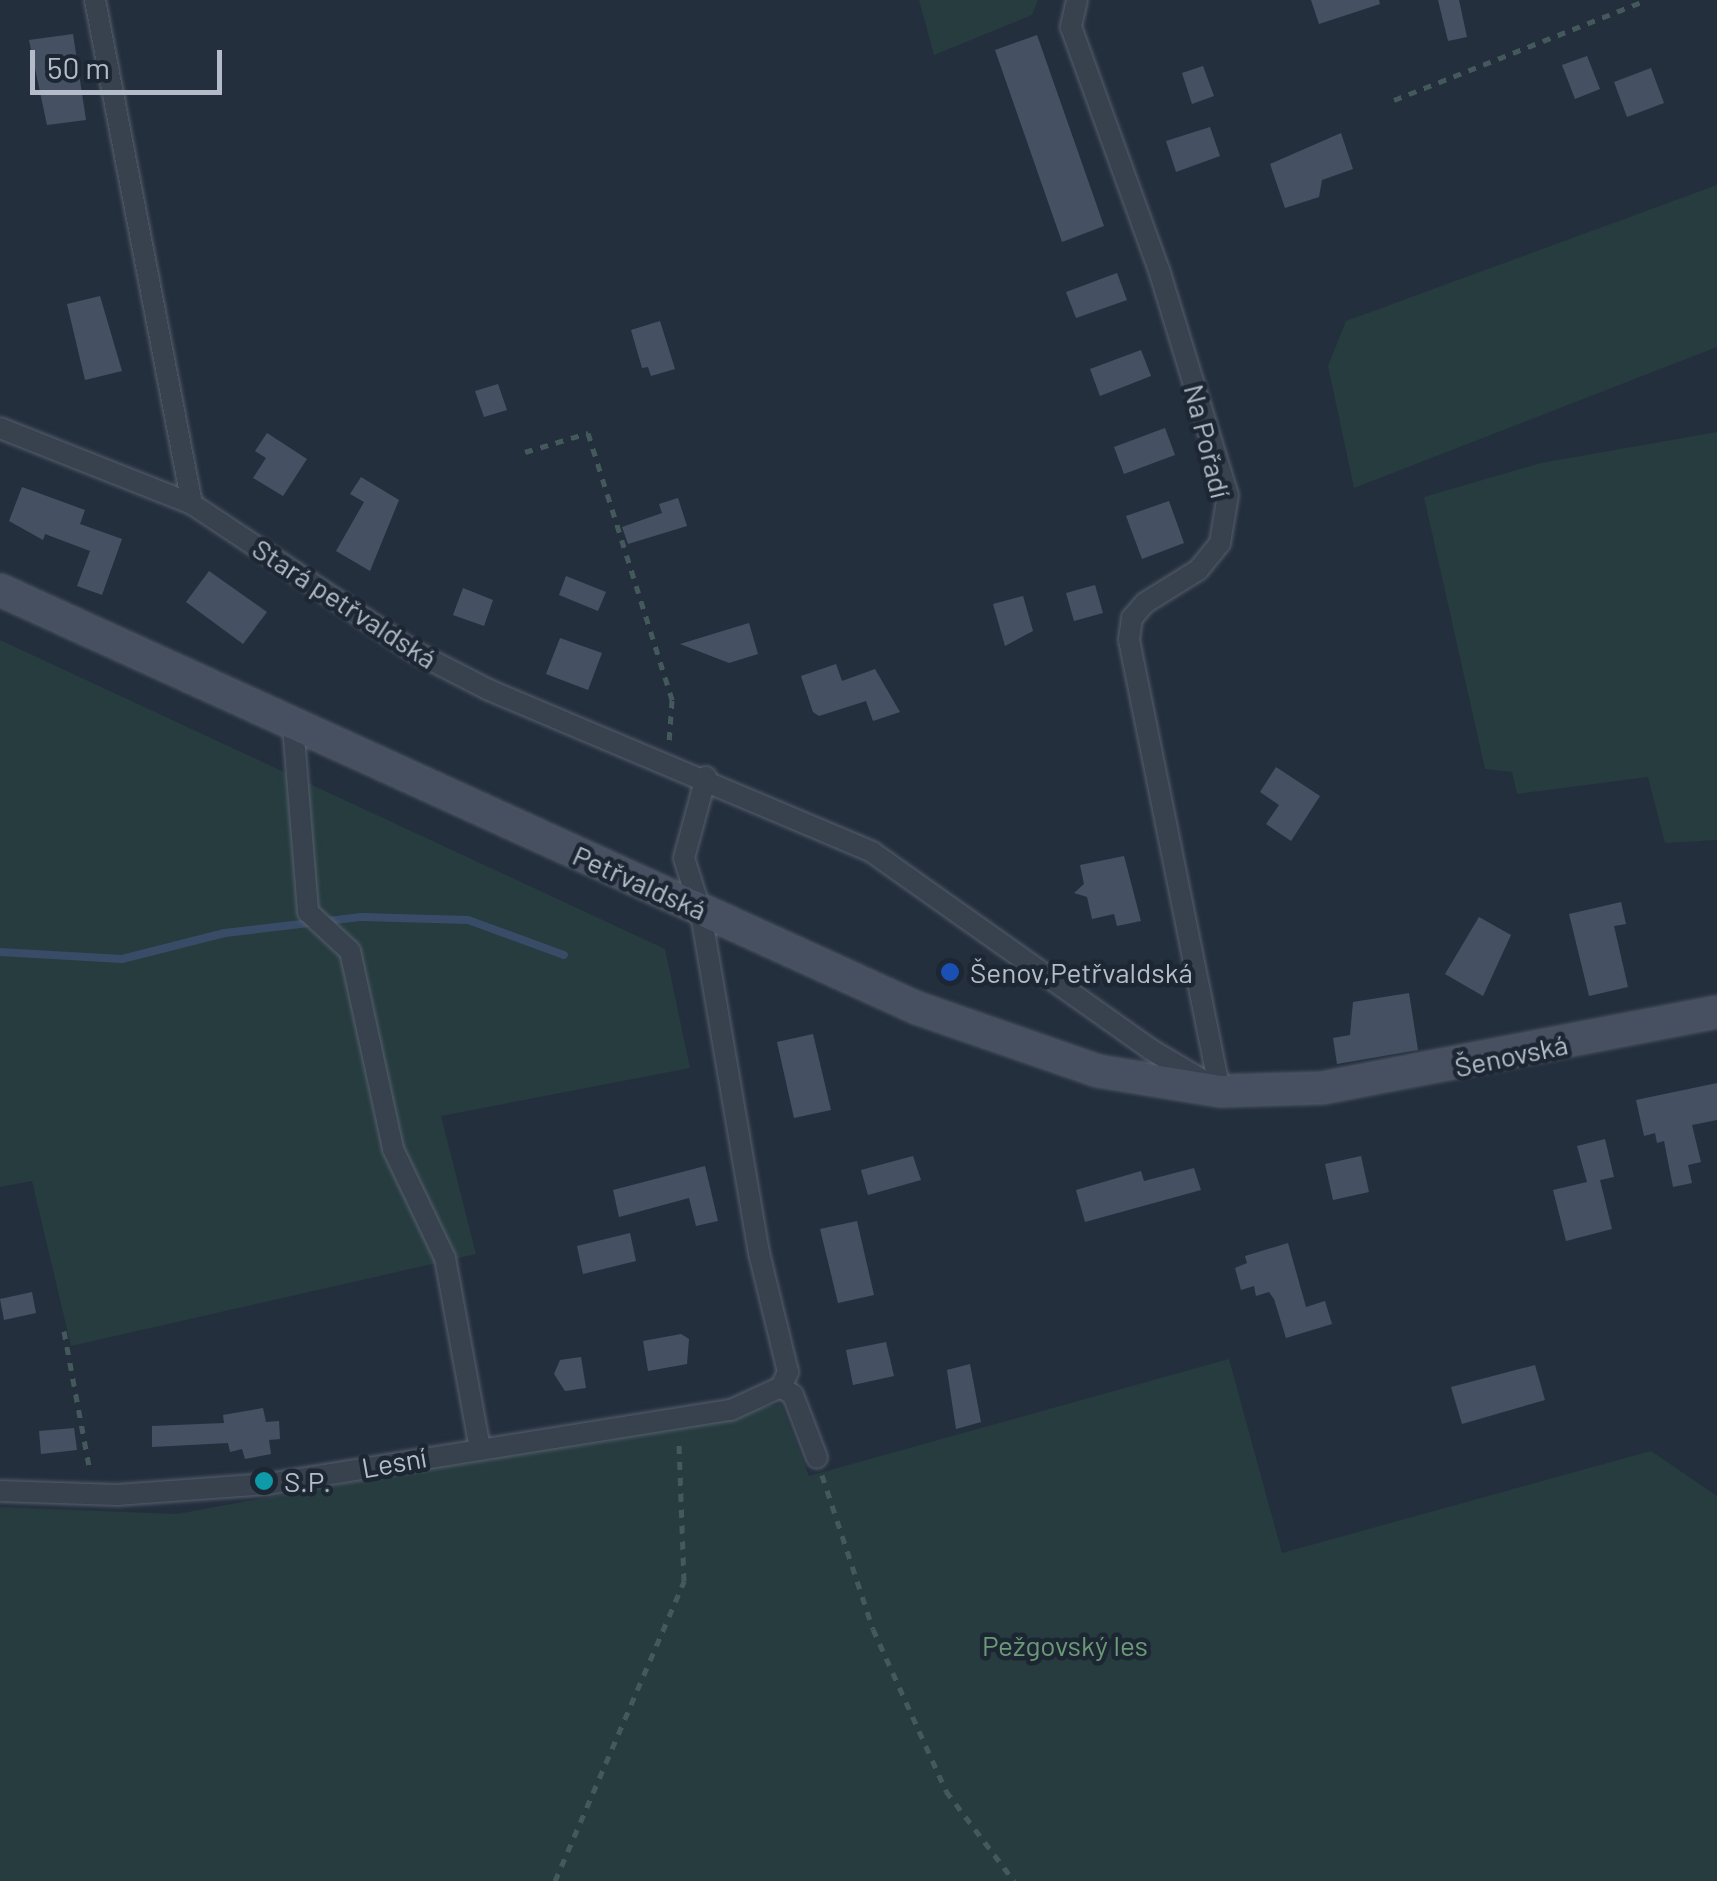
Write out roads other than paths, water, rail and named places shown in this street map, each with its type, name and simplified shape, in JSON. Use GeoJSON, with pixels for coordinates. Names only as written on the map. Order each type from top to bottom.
{"type":"FeatureCollection","features":[{"type":"Feature","properties":{"kind":"main road","name":"Petřvaldská"},"geometry":{"type":"LineString","coordinates":[[0,590],[981,1033],[1122,1076],[1220,1090],[1304,1090]]}},
{"type":"Feature","properties":{"kind":"main road","name":"Šenovská"},"geometry":{"type":"LineString","coordinates":[[1304,1090],[1403,1077],[1717,1012]]}},
{"type":"Feature","properties":{"kind":"street"},"geometry":{"type":"LineString","coordinates":[[95,0],[192,504]]}},
{"type":"Feature","properties":{"kind":"street","name":"Na Pořadí"},"geometry":{"type":"LineString","coordinates":[[1077,0],[1072,28],[1159,270],[1228,495],[1220,543],[1198,570],[1145,603],[1132,618],[1129,640],[1220,1090]]}},
{"type":"Feature","properties":{"kind":"street","name":"Stará petřvaldská"},"geometry":{"type":"LineString","coordinates":[[0,428],[192,504],[413,652],[706,776],[872,852],[1150,1050],[1220,1090]]}},
{"type":"Feature","properties":{"kind":"street"},"geometry":{"type":"LineString","coordinates":[[293,725],[308,912],[350,952],[393,1149],[446,1258],[480,1448]]}},
{"type":"Feature","properties":{"kind":"street"},"geometry":{"type":"LineString","coordinates":[[706,776],[684,858],[700,909],[759,1252],[788,1372],[781,1387],[793,1396],[817,1458]]}},
{"type":"Feature","properties":{"kind":"street","name":"Lesní"},"geometry":{"type":"LineString","coordinates":[[0,1490],[94,1494],[268,1484],[678,1419],[760,1401],[781,1387]]}},
{"type":"Feature","properties":{"kind":"waterway"},"geometry":{"type":"LineString","coordinates":[[0,952],[122,959],[225,933],[362,917],[468,920],[564,955]]}},
{"type":"Feature","properties":{"kind":"place","name":"Šenov,Petřvaldská"},"geometry":{"type":"Point","coordinates":[950,972]}},
{"type":"Feature","properties":{"kind":"place","name":"S.P."},"geometry":{"type":"Point","coordinates":[264,1481]}},
{"type":"Feature","properties":{"kind":"park label","name":"Pežgovský les"},"geometry":{"type":"Point","coordinates":[1065,1645]}}]}
